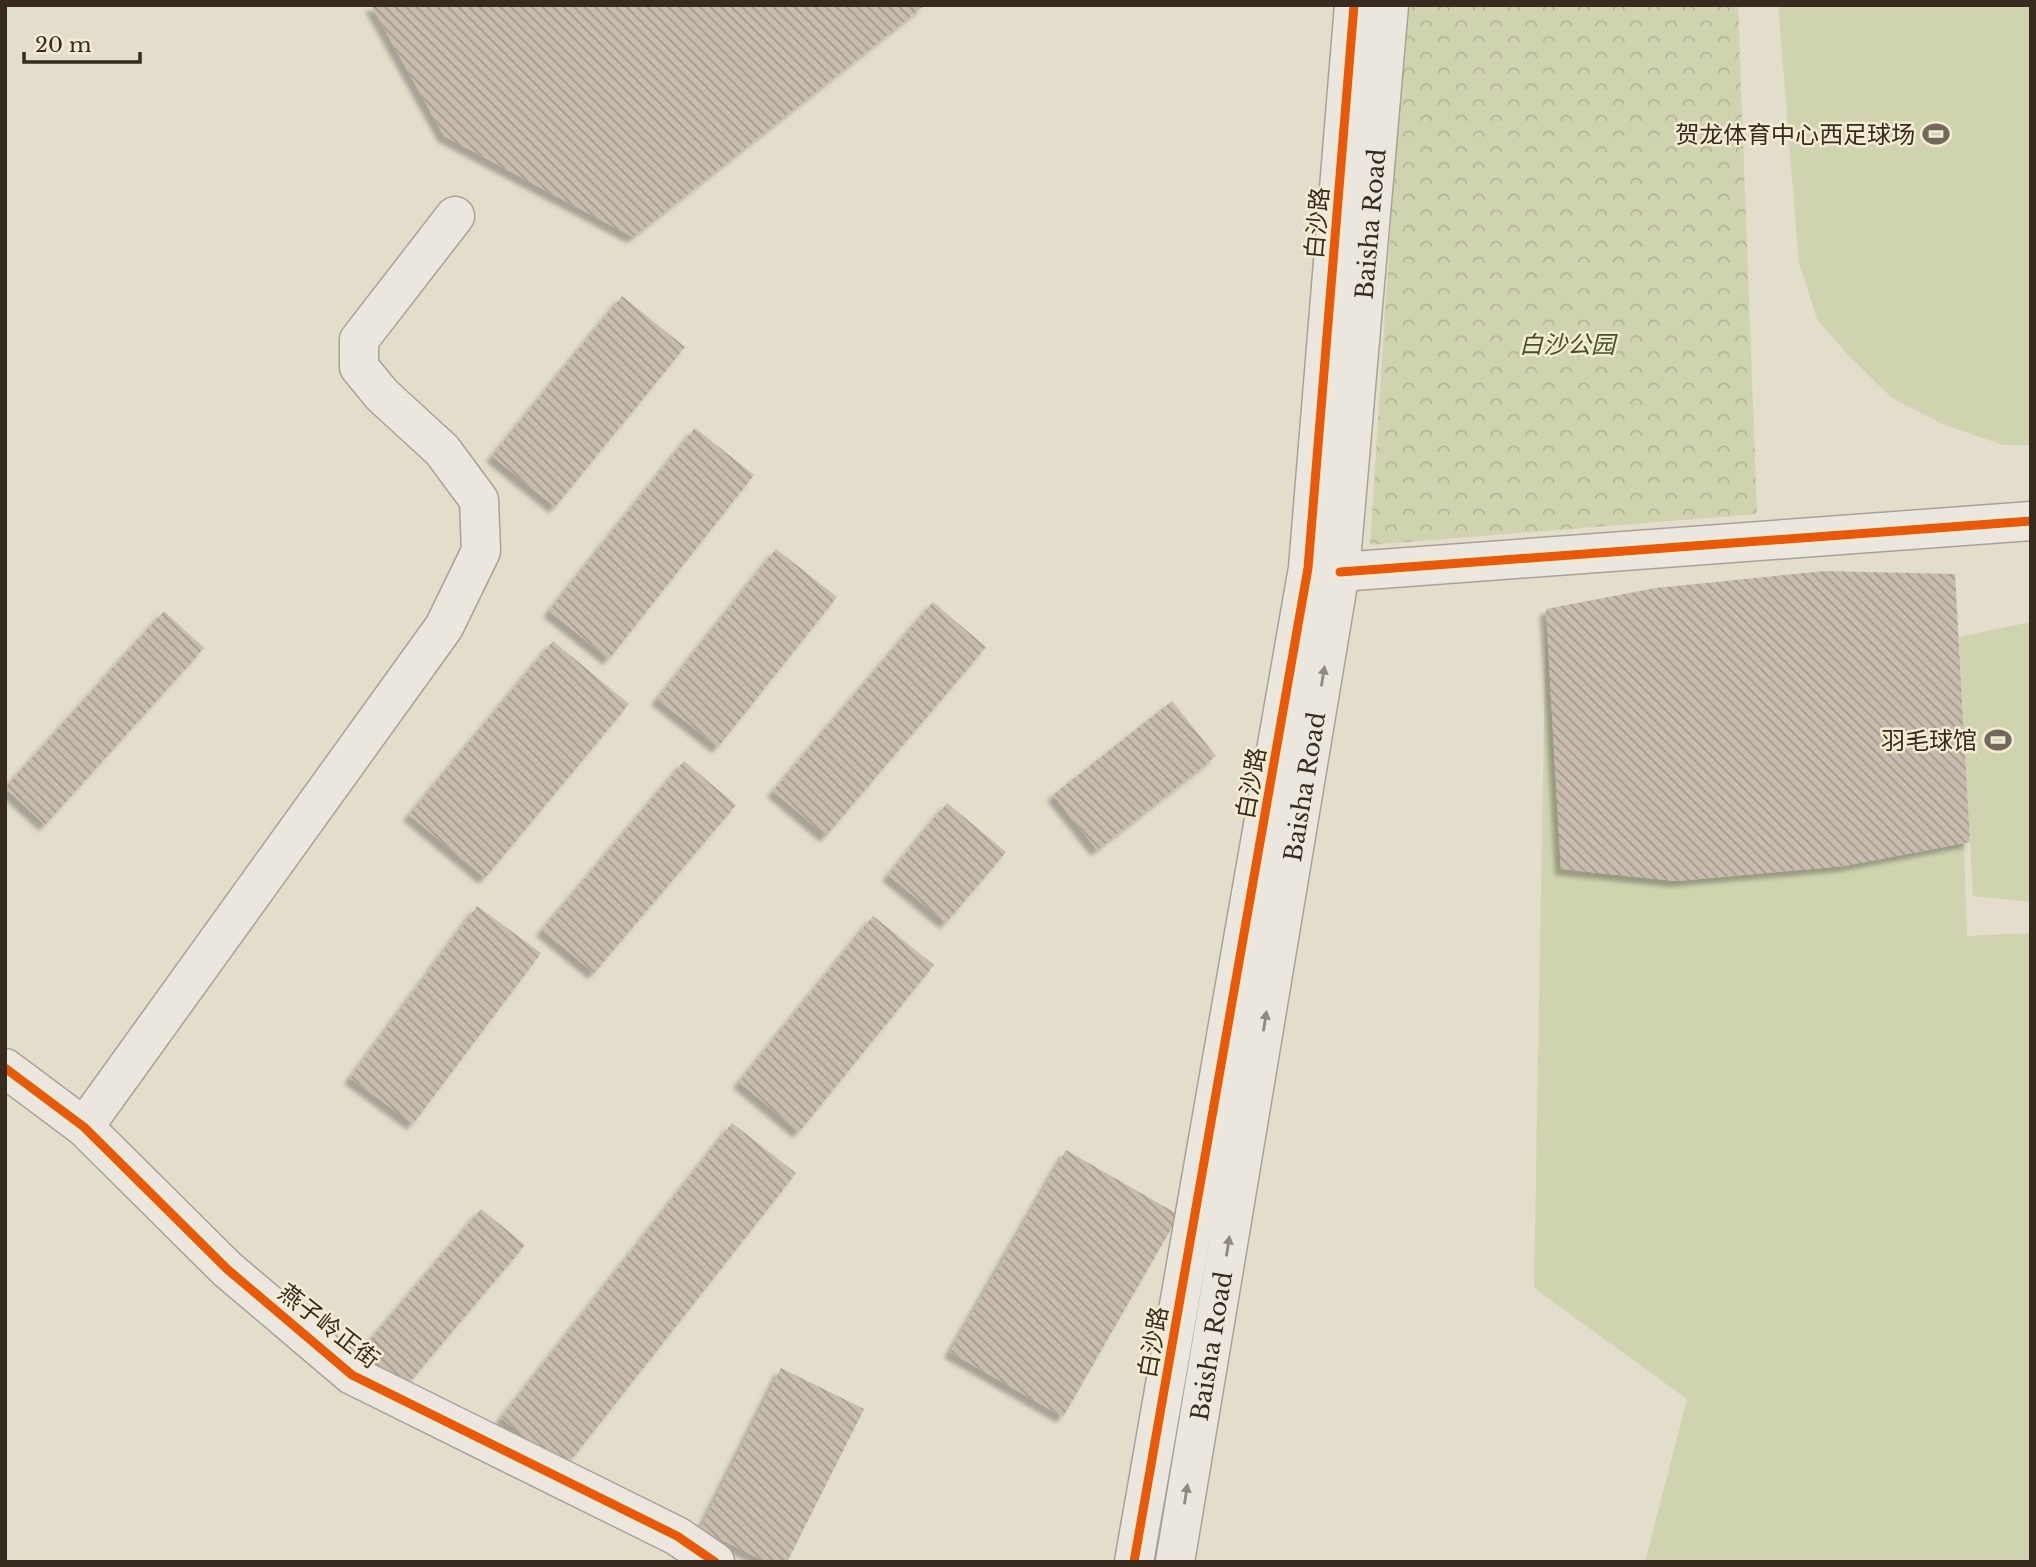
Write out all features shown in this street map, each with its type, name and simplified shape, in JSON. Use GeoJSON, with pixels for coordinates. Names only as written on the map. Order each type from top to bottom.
{"type":"FeatureCollection","features":[{"type":"Feature","properties":{"kind":"street","name":"白沙路"},"geometry":{"type":"LineString","coordinates":[[1134,1562],[1308,568],[1354,5]]}},
{"type":"Feature","properties":{"kind":"street","name":"Baisha Road"},"geometry":{"type":"LineString","coordinates":[[1175,1562],[1340,572],[1389,5]]}},
{"type":"Feature","properties":{"kind":"street"},"geometry":{"type":"LineString","coordinates":[[84,1127],[443,627],[481,551],[479,500],[442,450],[382,395],[359,367],[359,340],[455,216]]}},
{"type":"Feature","properties":{"kind":"street"},"geometry":{"type":"LineString","coordinates":[[1340,572],[2031,520]]}},
{"type":"Feature","properties":{"kind":"street","name":"燕子岭正街"},"geometry":{"type":"LineString","coordinates":[[5,1068],[84,1127],[228,1269],[352,1375],[677,1536],[715,1562]]}},
{"type":"Feature","properties":{"kind":"green space","name":"白沙公园"},"geometry":{"type":"Polygon","coordinates":[[[1405,5],[1738,5],[1757,514],[1370,545],[1405,5]]]}},
{"type":"Feature","properties":{"kind":"green space"},"geometry":{"type":"Polygon","coordinates":[[[1778,5],[2031,5],[2031,445],[2003,445],[1945,425],[1892,398],[1848,355],[1817,319],[1799,263],[1778,5]]]}},
{"type":"Feature","properties":{"kind":"green space"},"geometry":{"type":"Polygon","coordinates":[[[1955,574],[1967,936],[2031,933],[2031,1562],[1645,1562],[1687,1399],[1534,1288],[1546,609],[1955,574]]]}},
{"type":"Feature","properties":{"kind":"green space","name":"羽毛球馆"},"geometry":{"type":"Polygon","coordinates":[[[2031,622],[2031,902],[1973,896],[1959,637],[2031,622]]]}},
{"type":"Feature","properties":{"kind":"building"},"geometry":{"type":"Polygon","coordinates":[[[371,5],[925,5],[633,237],[444,136],[371,5]]]}},
{"type":"Feature","properties":{"kind":"building"},"geometry":{"type":"Polygon","coordinates":[[[622,296],[685,347],[555,507],[492,456],[622,296]]]}},
{"type":"Feature","properties":{"kind":"building"},"geometry":{"type":"Polygon","coordinates":[[[695,428],[754,475],[609,659],[549,611],[695,428]]]}},
{"type":"Feature","properties":{"kind":"building"},"geometry":{"type":"Polygon","coordinates":[[[776,549],[837,597],[718,747],[657,699],[776,549]]]}},
{"type":"Feature","properties":{"kind":"building"},"geometry":{"type":"Polygon","coordinates":[[[1824,571],[1955,574],[1970,842],[1844,866],[1676,881],[1561,869],[1546,609],[1656,588],[1824,571]]]}},
{"type":"Feature","properties":{"kind":"building"},"geometry":{"type":"Polygon","coordinates":[[[933,602],[986,647],[826,836],[773,791],[933,602]]]}},
{"type":"Feature","properties":{"kind":"building"},"geometry":{"type":"Polygon","coordinates":[[[164,611],[204,648],[45,825],[5,788],[164,611]]]}},
{"type":"Feature","properties":{"kind":"building"},"geometry":{"type":"Polygon","coordinates":[[[553,641],[629,704],[485,878],[409,815],[553,641]]]}},
{"type":"Feature","properties":{"kind":"building"},"geometry":{"type":"Polygon","coordinates":[[[1172,701],[1216,756],[1097,850],[1053,795],[1172,701]]]}},
{"type":"Feature","properties":{"kind":"building"},"geometry":{"type":"Polygon","coordinates":[[[684,761],[736,805],[594,973],[542,930],[684,761]]]}},
{"type":"Feature","properties":{"kind":"building"},"geometry":{"type":"Polygon","coordinates":[[[947,803],[1006,852],[946,923],[888,875],[947,803]]]}},
{"type":"Feature","properties":{"kind":"building"},"geometry":{"type":"Polygon","coordinates":[[[477,906],[541,953],[413,1124],[350,1078],[477,906]]]}},
{"type":"Feature","properties":{"kind":"building"},"geometry":{"type":"Polygon","coordinates":[[[873,916],[934,965],[799,1132],[739,1082],[873,916]]]}},
{"type":"Feature","properties":{"kind":"building"},"geometry":{"type":"Polygon","coordinates":[[[732,1123],[796,1173],[565,1468],[501,1418],[732,1123]]]}},
{"type":"Feature","properties":{"kind":"building"},"geometry":{"type":"Polygon","coordinates":[[[1066,1150],[1179,1215],[1063,1417],[950,1352],[1066,1150]]]}},
{"type":"Feature","properties":{"kind":"building"},"geometry":{"type":"Polygon","coordinates":[[[481,1209],[525,1245],[404,1389],[360,1352],[481,1209]]]}},
{"type":"Feature","properties":{"kind":"building"},"geometry":{"type":"Polygon","coordinates":[[[781,1368],[864,1409],[787,1562],[766,1562],[700,1529],[781,1368]]]}},
{"type":"Feature","properties":{"kind":"cycle path"},"geometry":{"type":"LineString","coordinates":[[1134,1562],[1308,568],[1354,5]]}},
{"type":"Feature","properties":{"kind":"cycle path"},"geometry":{"type":"LineString","coordinates":[[1340,572],[2031,521]]}},
{"type":"Feature","properties":{"kind":"cycle path"},"geometry":{"type":"LineString","coordinates":[[5,1068],[84,1127],[227,1269],[352,1375],[677,1536],[715,1562]]}},
{"type":"Feature","properties":{"kind":"place","name":"贺龙体育中心西足球场"},"geometry":{"type":"Point","coordinates":[1936,134]}},
{"type":"Feature","properties":{"kind":"place","name":"羽毛球馆"},"geometry":{"type":"Point","coordinates":[1998,740]}}]}
